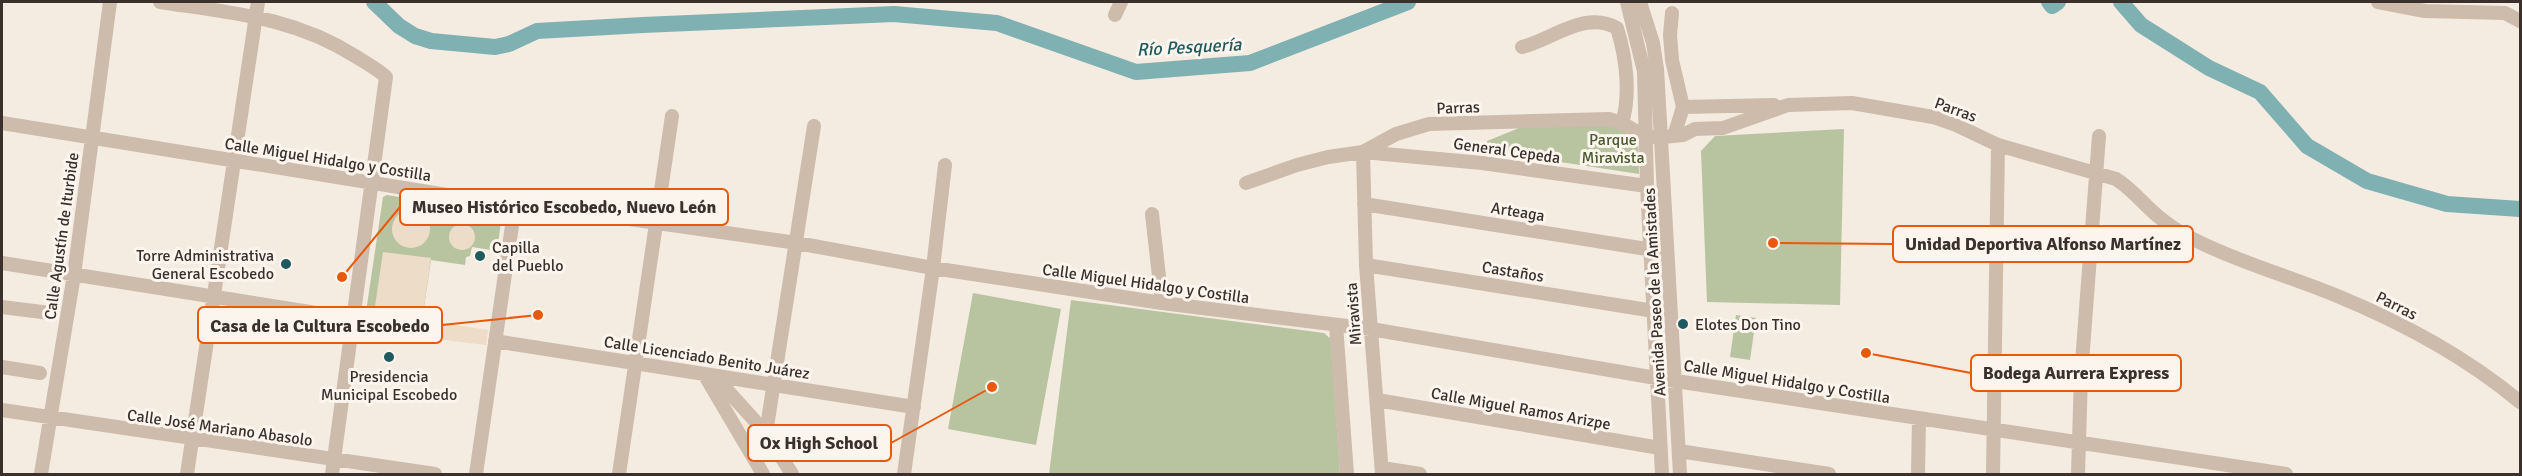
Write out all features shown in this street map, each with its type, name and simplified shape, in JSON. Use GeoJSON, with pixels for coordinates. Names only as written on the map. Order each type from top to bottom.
{"type":"FeatureCollection","features":[{"type":"Feature","properties":{"kind":"street","name":"Calle Agustín de Iturbide"},"geometry":{"type":"LineString","coordinates":[[41,474],[74,275],[110,2]]}},
{"type":"Feature","properties":{"kind":"street"},"geometry":{"type":"LineString","coordinates":[[160,2],[254,16],[314,33],[386,77],[374,183],[332,474]]}},
{"type":"Feature","properties":{"kind":"street"},"geometry":{"type":"LineString","coordinates":[[187,474],[232,161],[258,2]]}},
{"type":"Feature","properties":{"kind":"street"},"geometry":{"type":"LineString","coordinates":[[1115,15],[1121,2]]}},
{"type":"Feature","properties":{"kind":"street","name":"Avenida Paseo de la Amistades"},"geometry":{"type":"LineString","coordinates":[[1627,2],[1640,46],[1645,102],[1647,186],[1662,474]]}},
{"type":"Feature","properties":{"kind":"street","name":"Avenida Paseo de la Amistades"},"geometry":{"type":"LineString","coordinates":[[1640,2],[1653,43],[1660,100],[1668,137],[1667,251],[1680,474]]}},
{"type":"Feature","properties":{"kind":"street"},"geometry":{"type":"LineString","coordinates":[[2378,2],[2425,11],[2505,13],[2520,21]]}},
{"type":"Feature","properties":{"kind":"street"},"geometry":{"type":"LineString","coordinates":[[1668,137],[1683,107],[1672,60],[1670,35],[1672,13]]}},
{"type":"Feature","properties":{"kind":"street"},"geometry":{"type":"LineString","coordinates":[[1522,47],[1541,42],[1564,29],[1585,22],[1605,22],[1617,28],[1624,50],[1626,109],[1622,123]]}},
{"type":"Feature","properties":{"kind":"street","name":"Parras"},"geometry":{"type":"LineString","coordinates":[[1246,183],[1328,157],[1363,152],[1396,134],[1429,124],[1591,118],[1609,119],[1622,123],[1646,137],[1668,137],[1695,129],[1723,128],[1788,105],[1852,103],[1909,112],[1945,120],[1998,145],[2116,179],[2132,189],[2164,222],[2192,239],[2218,252],[2366,308],[2457,357],[2520,402]]}},
{"type":"Feature","properties":{"kind":"street"},"geometry":{"type":"LineString","coordinates":[[1683,107],[1788,105]]}},
{"type":"Feature","properties":{"kind":"street"},"geometry":{"type":"LineString","coordinates":[[619,474],[672,116]]}},
{"type":"Feature","properties":{"kind":"street","name":"Calle Miguel Hidalgo y Costilla"},"geometry":{"type":"LineString","coordinates":[[2,123],[515,205],[656,222],[797,243],[933,268],[1162,303],[1371,329],[1656,378],[2282,474]]}},
{"type":"Feature","properties":{"kind":"street"},"geometry":{"type":"LineString","coordinates":[[766,433],[814,126]]}},
{"type":"Feature","properties":{"kind":"street"},"geometry":{"type":"LineString","coordinates":[[2078,474],[2081,376],[2099,136]]}},
{"type":"Feature","properties":{"kind":"street"},"geometry":{"type":"LineString","coordinates":[[1993,474],[1998,145]]}},
{"type":"Feature","properties":{"kind":"street","name":"General Cepeda"},"geometry":{"type":"LineString","coordinates":[[1363,152],[1482,162],[1647,186]]}},
{"type":"Feature","properties":{"kind":"street","name":"Miravista"},"geometry":{"type":"LineString","coordinates":[[1363,152],[1366,265],[1382,471]]}},
{"type":"Feature","properties":{"kind":"street"},"geometry":{"type":"LineString","coordinates":[[904,474],[945,165]]}},
{"type":"Feature","properties":{"kind":"street","name":"Arteaga"},"geometry":{"type":"LineString","coordinates":[[1364,204],[1667,251]]}},
{"type":"Feature","properties":{"kind":"street"},"geometry":{"type":"LineString","coordinates":[[476,474],[515,205]]}},
{"type":"Feature","properties":{"kind":"street"},"geometry":{"type":"LineString","coordinates":[[1152,214],[1162,303]]}},
{"type":"Feature","properties":{"kind":"street"},"geometry":{"type":"LineString","coordinates":[[2,263],[354,319]]}},
{"type":"Feature","properties":{"kind":"street","name":"Castaños"},"geometry":{"type":"LineString","coordinates":[[1366,265],[1654,311]]}},
{"type":"Feature","properties":{"kind":"street"},"geometry":{"type":"LineString","coordinates":[[2,307],[50,313]]}},
{"type":"Feature","properties":{"kind":"street"},"geometry":{"type":"LineString","coordinates":[[1336,325],[1347,474]]}},
{"type":"Feature","properties":{"kind":"street","name":"Calle Licenciado Benito Juárez"},"geometry":{"type":"LineString","coordinates":[[495,341],[914,407]]}},
{"type":"Feature","properties":{"kind":"street"},"geometry":{"type":"LineString","coordinates":[[2,368],[40,373]]}},
{"type":"Feature","properties":{"kind":"street"},"geometry":{"type":"LineString","coordinates":[[704,374],[761,473]]}},
{"type":"Feature","properties":{"kind":"street"},"geometry":{"type":"LineString","coordinates":[[719,376],[727,390],[766,433],[792,474]]}},
{"type":"Feature","properties":{"kind":"street","name":"Calle Miguel Ramos Arizpe"},"geometry":{"type":"LineString","coordinates":[[1377,400],[1541,430],[1660,448]]}},
{"type":"Feature","properties":{"kind":"street","name":"Calle José Mariano Abasolo"},"geometry":{"type":"LineString","coordinates":[[2,410],[192,440],[435,474]]}},
{"type":"Feature","properties":{"kind":"street"},"geometry":{"type":"LineString","coordinates":[[1918,474],[1919,419]]}},
{"type":"Feature","properties":{"kind":"street"},"geometry":{"type":"LineString","coordinates":[[1679,451],[1829,474]]}},
{"type":"Feature","properties":{"kind":"street"},"geometry":{"type":"LineString","coordinates":[[1382,471],[1420,474]]}},
{"type":"Feature","properties":{"kind":"green space","name":"Parque Miravista"},"geometry":{"type":"Polygon","coordinates":[[[1573,123],[1638,128],[1639,174],[1487,151],[1487,141],[1524,126],[1573,123]]]}},
{"type":"Feature","properties":{"kind":"green space"},"geometry":{"type":"Polygon","coordinates":[[[1844,129],[1840,305],[1707,302],[1701,151],[1715,136],[1844,129]]]}},
{"type":"Feature","properties":{"kind":"green space"},"geometry":{"type":"Polygon","coordinates":[[[387,195],[502,215],[497,251],[472,247],[470,256],[466,257],[465,265],[431,260],[422,320],[366,312],[383,197],[387,195]]]}},
{"type":"Feature","properties":{"kind":"green space"},"geometry":{"type":"Polygon","coordinates":[[[973,293],[1061,309],[1036,445],[948,429],[973,293]]]}},
{"type":"Feature","properties":{"kind":"green space"},"geometry":{"type":"Polygon","coordinates":[[[1071,300],[1324,333],[1331,339],[1340,474],[1049,474],[1071,300]]]}},
{"type":"Feature","properties":{"kind":"green space"},"geometry":{"type":"Polygon","coordinates":[[[1736,315],[1756,318],[1750,360],[1730,357],[1736,315]]]}},
{"type":"Feature","properties":{"kind":"shaded area"},"geometry":{"type":"Polygon","coordinates":[[[411,210],[425,215],[430,229],[425,243],[411,248],[397,243],[392,229],[397,215],[411,210]]]}},
{"type":"Feature","properties":{"kind":"shaded area"},"geometry":{"type":"Polygon","coordinates":[[[462,224],[471,228],[475,237],[471,246],[462,250],[453,246],[449,237],[453,228],[462,224]]]}},
{"type":"Feature","properties":{"kind":"shaded area"},"geometry":{"type":"Polygon","coordinates":[[[383,252],[431,258],[422,320],[488,330],[486,345],[363,330],[366,312],[374,313],[383,252]]]}},
{"type":"Feature","properties":{"kind":"waterway","name":"Río Pesquería"},"geometry":{"type":"LineString","coordinates":[[374,2],[399,26],[415,36],[431,41],[495,47],[509,44],[537,31],[643,25],[894,14],[997,23],[1136,72],[1250,63],[1408,2]]}},
{"type":"Feature","properties":{"kind":"waterway","name":"Río Pesquería"},"geometry":{"type":"LineString","coordinates":[[2049,2],[2052,6],[2058,2]]}},
{"type":"Feature","properties":{"kind":"waterway","name":"Río Pesquería"},"geometry":{"type":"LineString","coordinates":[[2121,2],[2141,25],[2209,68],[2260,92],[2307,146],[2367,181],[2447,204],[2520,209]]}},
{"type":"Feature","properties":{"kind":"place","name":"Unidad Deportiva Alfonso Martínez"},"geometry":{"type":"Point","coordinates":[1773,243]}},
{"type":"Feature","properties":{"kind":"place","name":"Capilla del Pueblo"},"geometry":{"type":"Point","coordinates":[480,256]}},
{"type":"Feature","properties":{"kind":"place","name":"Torre Administrativa General Escobedo"},"geometry":{"type":"Point","coordinates":[286,264]}},
{"type":"Feature","properties":{"kind":"place","name":"Museo Histórico Escobedo, Nuevo León"},"geometry":{"type":"Point","coordinates":[342,277]}},
{"type":"Feature","properties":{"kind":"place","name":"Casa de la Cultura Escobedo"},"geometry":{"type":"Point","coordinates":[538,315]}},
{"type":"Feature","properties":{"kind":"place","name":"Elotes Don Tino"},"geometry":{"type":"Point","coordinates":[1683,324]}},
{"type":"Feature","properties":{"kind":"place","name":"Bodega Aurrera Express"},"geometry":{"type":"Point","coordinates":[1866,353]}},
{"type":"Feature","properties":{"kind":"place","name":"Presidencia Municipal Escobedo"},"geometry":{"type":"Point","coordinates":[389,357]}},
{"type":"Feature","properties":{"kind":"place","name":"Ox High School"},"geometry":{"type":"Point","coordinates":[992,387]}}]}
